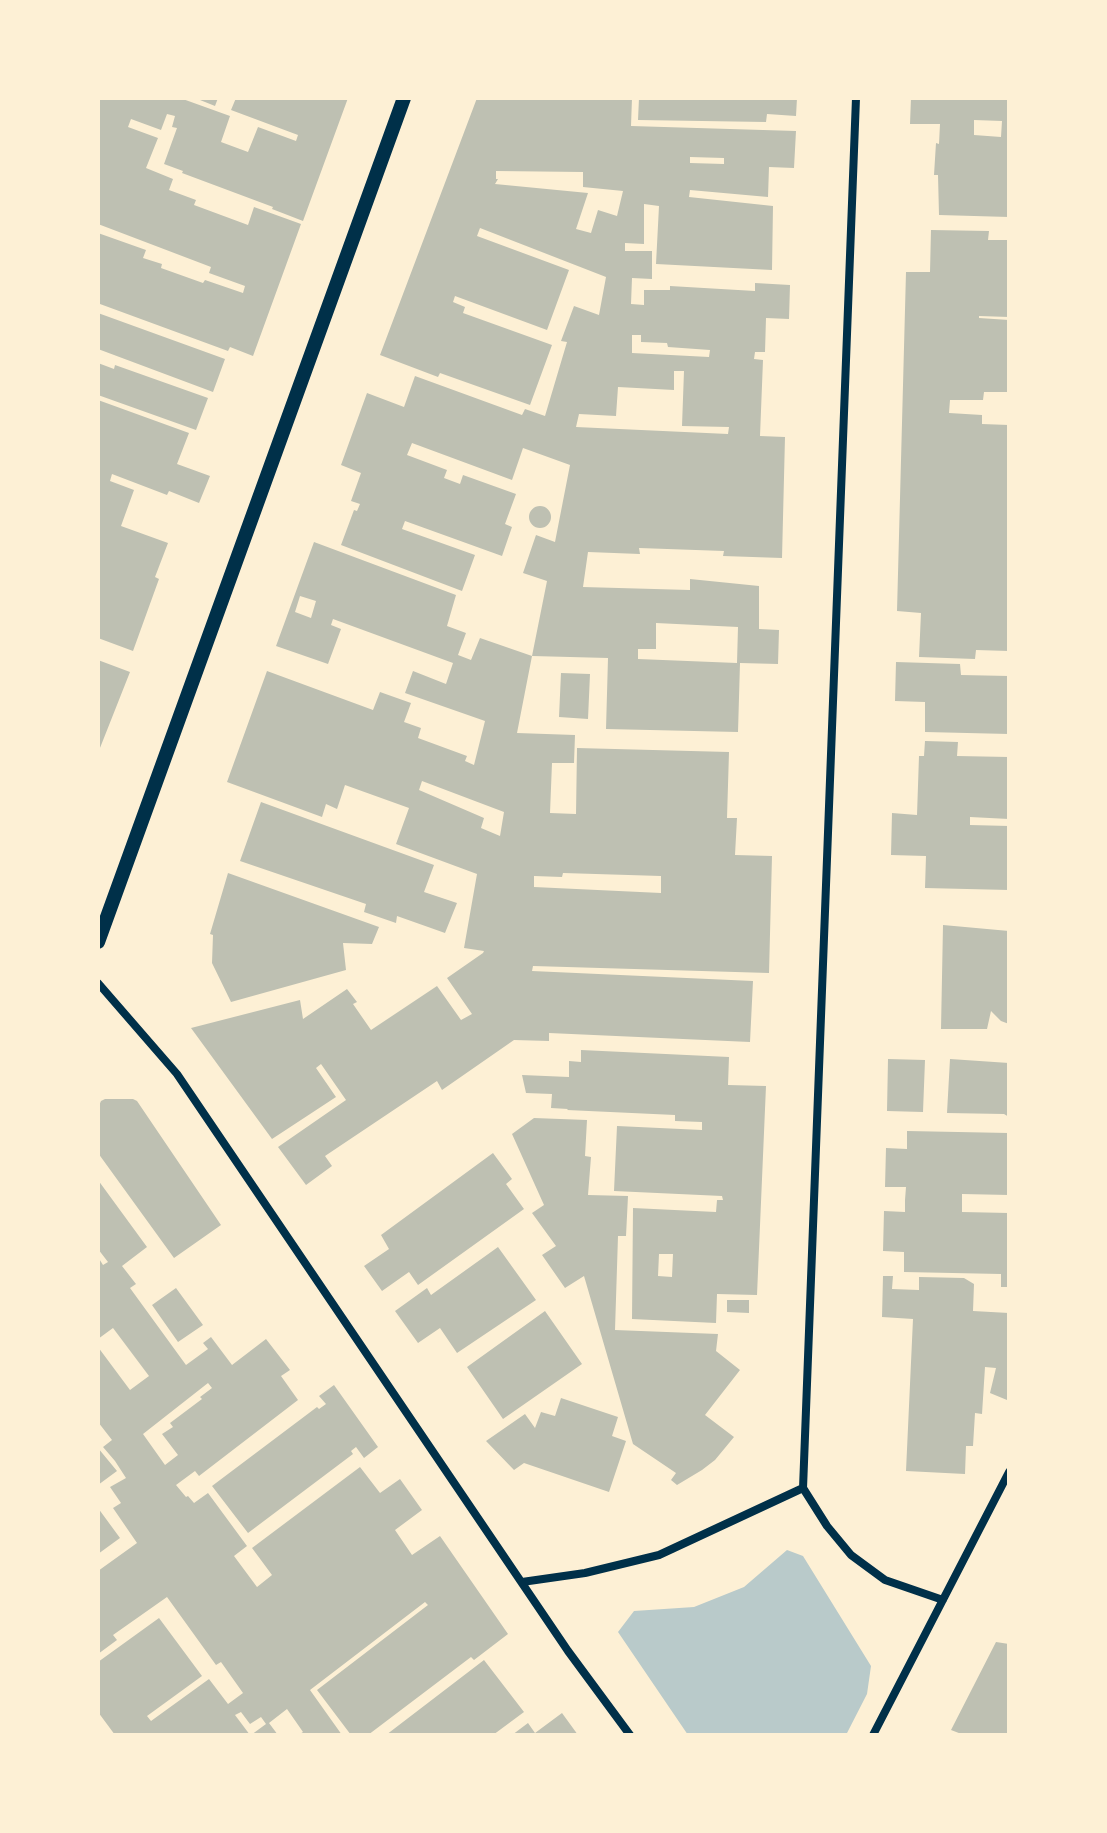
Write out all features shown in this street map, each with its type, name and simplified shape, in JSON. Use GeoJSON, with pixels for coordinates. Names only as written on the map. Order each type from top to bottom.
{"type":"FeatureCollection","features":[{"type":"Feature","properties":{"kind":"street"},"geometry":{"type":"LineString","coordinates":[[98,942],[404,98]]}},
{"type":"Feature","properties":{"kind":"street"},"geometry":{"type":"LineString","coordinates":[[856,98],[803,1488],[827,1526],[851,1555],[885,1580],[943,1600]]}},
{"type":"Feature","properties":{"kind":"street"},"geometry":{"type":"LineString","coordinates":[[98,983],[177,1074],[568,1651],[630,1735]]}},
{"type":"Feature","properties":{"kind":"street"},"geometry":{"type":"LineString","coordinates":[[873,1735],[1009,1472]]}},
{"type":"Feature","properties":{"kind":"street"},"geometry":{"type":"LineString","coordinates":[[522,1582],[585,1573],[659,1555],[803,1488]]}},
{"type":"Feature","properties":{"kind":"shaded area"},"geometry":{"type":"Polygon","coordinates":[[[787,1550],[803,1556],[871,1666],[867,1694],[846,1735],[688,1735],[618,1632],[634,1611],[694,1607],[744,1587],[787,1550]]]}},
{"type":"Feature","properties":{"kind":"building"},"geometry":{"type":"Polygon","coordinates":[[[98,98],[180,98],[230,116],[221,142],[248,152],[258,127],[296,141],[298,135],[231,110],[236,98],[348,98],[303,221],[164,164],[177,128],[172,127],[175,116],[167,114],[161,130],[131,119],[128,127],[158,138],[146,168],[173,179],[169,190],[196,200],[194,205],[248,225],[254,207],[301,224],[253,356],[230,347],[228,351],[100,304],[98,309],[98,233],[146,250],[143,258],[162,264],[161,268],[243,293],[245,286],[209,273],[211,267],[98,224],[98,98]]]}},
{"type":"Feature","properties":{"kind":"building"},"geometry":{"type":"Polygon","coordinates":[[[195,98],[218,98],[215,106],[195,98]]]}},
{"type":"Feature","properties":{"kind":"building"},"geometry":{"type":"Polygon","coordinates":[[[477,98],[632,98],[631,126],[796,131],[794,168],[769,167],[768,197],[690,190],[689,197],[773,206],[772,270],[656,264],[659,206],[644,204],[644,244],[625,243],[625,251],[652,251],[652,279],[632,278],[631,304],[644,305],[644,290],[670,290],[670,286],[755,291],[755,283],[790,285],[789,319],[766,318],[765,352],[755,352],[754,359],[763,360],[760,436],[785,437],[782,558],[723,556],[724,551],[639,548],[640,554],[588,552],[583,587],[690,590],[690,579],[759,586],[759,629],[779,630],[778,664],[740,663],[738,732],[606,729],[608,658],[532,656],[547,581],[523,573],[536,535],[555,542],[570,465],[523,448],[512,480],[412,443],[407,455],[447,470],[444,478],[460,484],[463,475],[516,494],[505,524],[512,527],[502,556],[405,521],[402,529],[475,555],[462,591],[341,545],[354,510],[357,511],[360,504],[351,501],[361,473],[341,465],[367,393],[404,407],[415,376],[522,415],[525,409],[545,416],[567,342],[561,341],[574,306],[599,315],[606,277],[480,228],[477,236],[569,270],[547,330],[455,296],[453,302],[465,307],[463,313],[552,345],[530,405],[440,373],[438,377],[380,355],[477,98]],[[690,157],[690,163],[724,164],[724,158],[690,157]],[[496,171],[495,184],[588,193],[576,229],[591,233],[598,210],[617,216],[623,191],[583,187],[583,172],[496,171]],[[632,335],[632,353],[709,357],[710,350],[641,342],[641,335],[632,335]],[[674,371],[674,390],[618,387],[616,416],[579,414],[576,427],[728,434],[729,427],[682,426],[684,371],[674,371]],[[656,623],[656,649],[638,649],[638,659],[737,663],[738,627],[656,623]]]}},
{"type":"Feature","properties":{"kind":"building"},"geometry":{"type":"Polygon","coordinates":[[[639,98],[797,98],[796,116],[767,114],[766,122],[638,120],[639,98]]]}},
{"type":"Feature","properties":{"kind":"building"},"geometry":{"type":"Polygon","coordinates":[[[911,98],[1009,98],[1009,217],[939,215],[938,175],[934,175],[940,124],[910,124],[911,98]],[[974,120],[974,135],[1001,137],[1002,121],[974,120]]]}},
{"type":"Feature","properties":{"kind":"building"},"geometry":{"type":"Polygon","coordinates":[[[931,230],[989,231],[988,240],[1009,240],[1009,317],[979,318],[1009,320],[1009,392],[984,392],[983,400],[950,400],[949,413],[982,415],[982,424],[1009,425],[1009,651],[976,650],[975,659],[919,657],[921,613],[897,611],[906,272],[930,272],[931,230]]]}},
{"type":"Feature","properties":{"kind":"building"},"geometry":{"type":"Polygon","coordinates":[[[98,313],[225,359],[213,392],[98,349],[98,313]]]}},
{"type":"Feature","properties":{"kind":"building"},"geometry":{"type":"Polygon","coordinates":[[[98,363],[114,369],[115,365],[208,398],[196,430],[98,395],[98,363]]]}},
{"type":"Feature","properties":{"kind":"building"},"geometry":{"type":"Polygon","coordinates":[[[98,400],[189,433],[177,464],[210,476],[199,503],[169,491],[167,495],[112,474],[110,481],[134,490],[121,526],[168,543],[155,577],[159,579],[133,651],[98,638],[98,400]]]}},
{"type":"Feature","properties":{"kind":"building"},"geometry":{"type":"Polygon","coordinates":[[[540,506],[548,509],[551,517],[548,525],[540,528],[532,525],[529,517],[532,509],[540,506]]]}},
{"type":"Feature","properties":{"kind":"building"},"geometry":{"type":"Polygon","coordinates":[[[314,542],[456,595],[447,626],[466,633],[458,655],[471,660],[480,638],[532,656],[517,733],[575,735],[574,763],[552,763],[550,813],[576,814],[577,748],[729,752],[727,818],[737,818],[735,855],[772,856],[769,973],[533,966],[532,971],[753,981],[750,1042],[549,1033],[549,1041],[514,1040],[442,1090],[437,1081],[325,1156],[332,1166],[306,1185],[278,1147],[346,1100],[321,1064],[316,1068],[336,1097],[272,1139],[191,1028],[300,1000],[303,1019],[347,989],[371,1030],[437,986],[461,1020],[472,1014],[447,978],[484,951],[464,948],[477,874],[396,844],[409,808],[345,785],[337,809],[326,804],[322,817],[227,782],[267,671],[373,710],[380,692],[411,703],[404,722],[421,728],[418,738],[467,756],[465,761],[474,765],[485,721],[405,693],[413,671],[446,684],[453,663],[333,619],[331,625],[341,629],[328,664],[276,646],[314,542]],[[300,596],[295,612],[311,618],[316,601],[300,596]],[[422,781],[419,790],[484,818],[481,828],[500,836],[504,812],[422,781]],[[563,873],[562,877],[534,876],[534,887],[661,893],[661,876],[563,873]]]}},
{"type":"Feature","properties":{"kind":"building"},"geometry":{"type":"Polygon","coordinates":[[[98,660],[130,672],[98,753],[98,660]]]}},
{"type":"Feature","properties":{"kind":"building"},"geometry":{"type":"Polygon","coordinates":[[[896,662],[960,664],[961,675],[1009,676],[1009,734],[925,732],[925,702],[895,701],[896,662]]]}},
{"type":"Feature","properties":{"kind":"building"},"geometry":{"type":"Polygon","coordinates":[[[561,673],[590,674],[588,719],[559,717],[561,673]]]}},
{"type":"Feature","properties":{"kind":"building"},"geometry":{"type":"Polygon","coordinates":[[[925,741],[958,742],[957,756],[1009,757],[1009,819],[970,817],[970,825],[1009,826],[1009,890],[925,888],[926,856],[891,855],[892,813],[917,815],[919,756],[924,756],[925,741]]]}},
{"type":"Feature","properties":{"kind":"building"},"geometry":{"type":"Polygon","coordinates":[[[261,802],[434,865],[424,892],[457,903],[445,933],[397,916],[396,923],[364,912],[366,904],[240,861],[261,802]]]}},
{"type":"Feature","properties":{"kind":"building"},"geometry":{"type":"Polygon","coordinates":[[[228,873],[379,927],[372,944],[343,943],[346,970],[231,1002],[212,963],[213,935],[210,934],[228,873]]]}},
{"type":"Feature","properties":{"kind":"building"},"geometry":{"type":"Polygon","coordinates":[[[943,925],[1009,931],[1009,1024],[991,1011],[987,1029],[941,1029],[943,925]]]}},
{"type":"Feature","properties":{"kind":"building"},"geometry":{"type":"Polygon","coordinates":[[[581,1050],[729,1057],[728,1085],[766,1086],[757,1295],[717,1294],[716,1323],[632,1319],[633,1208],[716,1212],[717,1200],[723,1200],[722,1196],[614,1191],[617,1126],[702,1130],[702,1122],[675,1121],[675,1115],[551,1108],[552,1094],[526,1093],[522,1075],[569,1077],[569,1061],[581,1062],[581,1050]],[[659,1254],[658,1276],[672,1277],[673,1254],[659,1254]]]}},
{"type":"Feature","properties":{"kind":"building"},"geometry":{"type":"Polygon","coordinates":[[[888,1059],[925,1060],[923,1112],[887,1111],[888,1059]]]}},
{"type":"Feature","properties":{"kind":"building"},"geometry":{"type":"Polygon","coordinates":[[[950,1059],[1009,1063],[1009,1117],[1004,1114],[947,1113],[950,1059]]]}},
{"type":"Feature","properties":{"kind":"building"},"geometry":{"type":"Polygon","coordinates":[[[105,1099],[137,1101],[221,1225],[174,1258],[98,1153],[98,1108],[105,1099]]]}},
{"type":"Feature","properties":{"kind":"building"},"geometry":{"type":"Polygon","coordinates":[[[534,1118],[587,1120],[585,1156],[591,1157],[588,1195],[628,1196],[626,1236],[618,1236],[615,1330],[718,1334],[716,1351],[740,1370],[705,1415],[734,1437],[715,1460],[677,1485],[671,1480],[676,1473],[633,1444],[584,1276],[565,1288],[542,1255],[556,1246],[532,1213],[544,1205],[512,1134],[534,1118]]]}},
{"type":"Feature","properties":{"kind":"building"},"geometry":{"type":"Polygon","coordinates":[[[907,1131],[1009,1133],[1009,1195],[962,1194],[962,1212],[1009,1213],[1009,1287],[1001,1287],[1001,1274],[904,1272],[904,1252],[883,1251],[884,1211],[905,1212],[906,1187],[885,1187],[886,1148],[907,1149],[907,1131]]]}},
{"type":"Feature","properties":{"kind":"building"},"geometry":{"type":"Polygon","coordinates":[[[493,1153],[512,1179],[506,1184],[524,1209],[418,1285],[409,1272],[382,1291],[364,1266],[389,1249],[381,1235],[493,1153]]]}},
{"type":"Feature","properties":{"kind":"building"},"geometry":{"type":"Polygon","coordinates":[[[98,1180],[147,1247],[122,1266],[136,1284],[130,1288],[186,1365],[208,1349],[203,1343],[211,1337],[232,1365],[266,1339],[290,1370],[281,1376],[298,1400],[199,1476],[195,1471],[176,1485],[194,1503],[208,1493],[247,1546],[234,1556],[257,1587],[272,1575],[252,1548],[360,1467],[380,1493],[400,1479],[422,1510],[395,1530],[412,1555],[440,1536],[508,1634],[474,1660],[471,1657],[368,1735],[351,1735],[317,1690],[428,1605],[425,1602],[310,1690],[342,1735],[298,1735],[303,1732],[287,1709],[269,1723],[278,1735],[251,1735],[266,1724],[261,1717],[250,1724],[241,1712],[235,1715],[250,1735],[115,1735],[98,1712],[98,1662],[159,1618],[202,1676],[147,1716],[151,1721],[209,1679],[228,1704],[243,1693],[221,1662],[216,1665],[167,1597],[113,1635],[117,1640],[98,1654],[98,1571],[137,1543],[113,1508],[121,1503],[110,1487],[126,1478],[103,1447],[112,1440],[98,1422],[98,1347],[130,1390],[149,1376],[113,1328],[98,1339],[98,1257],[103,1265],[108,1262],[98,1249],[98,1180]],[[208,1383],[143,1434],[165,1465],[178,1455],[162,1434],[173,1427],[170,1423],[212,1388],[208,1383]]]}},
{"type":"Feature","properties":{"kind":"building"},"geometry":{"type":"Polygon","coordinates":[[[498,1247],[536,1300],[457,1353],[440,1328],[418,1343],[395,1311],[427,1288],[431,1295],[498,1247]]]}},
{"type":"Feature","properties":{"kind":"building"},"geometry":{"type":"Polygon","coordinates":[[[883,1276],[893,1276],[892,1289],[919,1290],[919,1277],[964,1278],[974,1284],[973,1311],[1009,1313],[1009,1397],[1007,1400],[990,1393],[996,1368],[985,1367],[982,1414],[975,1413],[973,1446],[966,1446],[965,1474],[906,1471],[913,1319],[882,1317],[883,1276]]]}},
{"type":"Feature","properties":{"kind":"building"},"geometry":{"type":"Polygon","coordinates":[[[176,1288],[203,1325],[178,1342],[152,1305],[176,1288]]]}},
{"type":"Feature","properties":{"kind":"building"},"geometry":{"type":"Polygon","coordinates":[[[727,1300],[749,1300],[749,1313],[727,1312],[727,1300]]]}},
{"type":"Feature","properties":{"kind":"building"},"geometry":{"type":"Polygon","coordinates":[[[545,1311],[582,1364],[503,1419],[467,1367],[545,1311]]]}},
{"type":"Feature","properties":{"kind":"building"},"geometry":{"type":"Polygon","coordinates":[[[334,1385],[378,1447],[364,1458],[356,1447],[351,1451],[353,1454],[248,1533],[212,1486],[317,1407],[319,1409],[326,1404],[319,1396],[334,1385]]]}},
{"type":"Feature","properties":{"kind":"building"},"geometry":{"type":"Polygon","coordinates":[[[561,1398],[618,1417],[612,1436],[626,1441],[609,1492],[524,1463],[514,1470],[486,1441],[525,1414],[535,1428],[541,1412],[555,1416],[561,1398]]]}},
{"type":"Feature","properties":{"kind":"building"},"geometry":{"type":"Polygon","coordinates":[[[98,1448],[117,1471],[98,1485],[98,1448]]]}},
{"type":"Feature","properties":{"kind":"building"},"geometry":{"type":"Polygon","coordinates":[[[98,1508],[120,1538],[98,1554],[98,1508]]]}},
{"type":"Feature","properties":{"kind":"building"},"geometry":{"type":"Polygon","coordinates":[[[996,1642],[1009,1644],[1009,1735],[964,1735],[951,1730],[996,1642]]]}},
{"type":"Feature","properties":{"kind":"building"},"geometry":{"type":"Polygon","coordinates":[[[484,1660],[524,1712],[493,1735],[386,1735],[484,1660]]]}},
{"type":"Feature","properties":{"kind":"building"},"geometry":{"type":"Polygon","coordinates":[[[562,1713],[578,1735],[512,1735],[528,1723],[535,1733],[562,1713]]]}}]}
